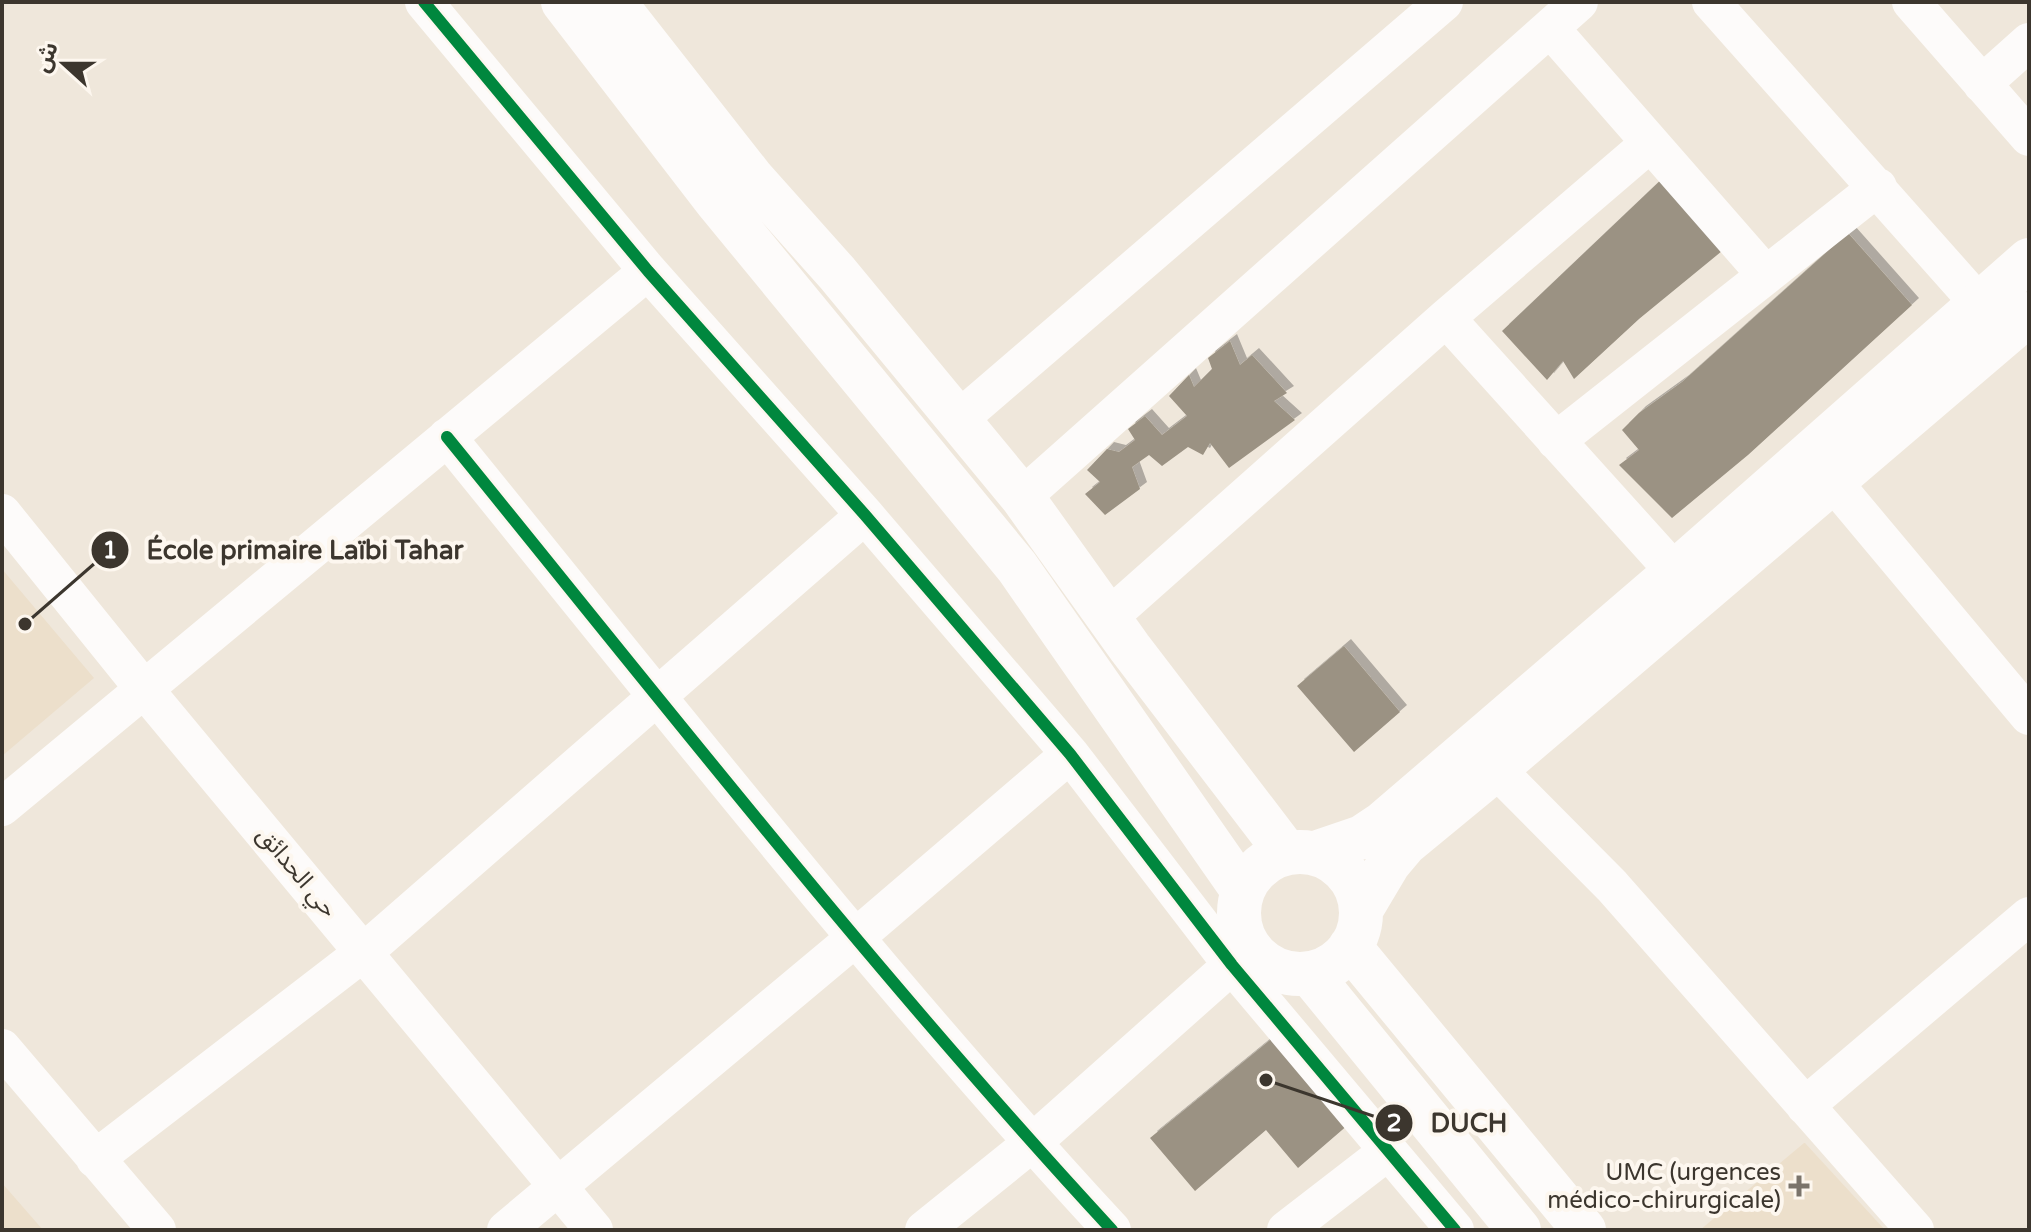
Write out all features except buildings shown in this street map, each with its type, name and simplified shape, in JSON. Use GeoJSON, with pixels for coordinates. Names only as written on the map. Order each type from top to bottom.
{"type":"FeatureCollection","features":[{"type":"Feature","properties":{"kind":"main road"},"geometry":{"type":"LineString","coordinates":[[563,2],[735,190],[837,273],[1022,497],[1108,618],[1301,852],[1330,858],[1353,880],[1356,929],[1584,1230]]}},
{"type":"Feature","properties":{"kind":"main road"},"geometry":{"type":"LineString","coordinates":[[614,2],[735,190],[1017,567],[1243,891]]}},
{"type":"Feature","properties":{"kind":"main road"},"geometry":{"type":"LineString","coordinates":[[2004,317],[1675,572],[1383,823],[1362,837],[1260,866],[1239,902],[1240,956],[1259,959],[1273,968],[1297,975],[1326,969],[1339,960],[1389,863],[1405,844],[1833,482],[2004,317],[2029,260]]}},
{"type":"Feature","properties":{"kind":"main road"},"geometry":{"type":"LineString","coordinates":[[1310,974],[1519,1230]]}},
{"type":"Feature","properties":{"kind":"street"},"geometry":{"type":"LineString","coordinates":[[424,2],[648,271],[865,515],[1240,956],[1387,1152],[1455,1230]]}},
{"type":"Feature","properties":{"kind":"street"},"geometry":{"type":"LineString","coordinates":[[958,420],[1444,2]]}},
{"type":"Feature","properties":{"kind":"street"},"geometry":{"type":"LineString","coordinates":[[1022,497],[1579,2]]}},
{"type":"Feature","properties":{"kind":"street"},"geometry":{"type":"LineString","coordinates":[[1711,2],[1878,187],[2004,317]]}},
{"type":"Feature","properties":{"kind":"street"},"geometry":{"type":"LineString","coordinates":[[1911,2],[2029,137]]}},
{"type":"Feature","properties":{"kind":"street"},"geometry":{"type":"LineString","coordinates":[[1550,28],[1766,275]]}},
{"type":"Feature","properties":{"kind":"street"},"geometry":{"type":"LineString","coordinates":[[1982,84],[2029,42]]}},
{"type":"Feature","properties":{"kind":"street"},"geometry":{"type":"LineString","coordinates":[[1108,618],[1446,318],[1650,143]]}},
{"type":"Feature","properties":{"kind":"street"},"geometry":{"type":"LineString","coordinates":[[1556,441],[1878,187]]}},
{"type":"Feature","properties":{"kind":"street"},"geometry":{"type":"LineString","coordinates":[[2,807],[648,271]]}},
{"type":"Feature","properties":{"kind":"street"},"geometry":{"type":"LineString","coordinates":[[1446,318],[1675,572]]}},
{"type":"Feature","properties":{"kind":"street"},"geometry":{"type":"LineString","coordinates":[[447,437],[855,938],[1032,1143],[1112,1230]]}},
{"type":"Feature","properties":{"kind":"street"},"geometry":{"type":"LineString","coordinates":[[1833,482],[2029,716]]}},
{"type":"Feature","properties":{"kind":"street","name":"حي الحدائق"},"geometry":{"type":"LineString","coordinates":[[2,513],[144,689],[594,1230]]}},
{"type":"Feature","properties":{"kind":"street"},"geometry":{"type":"LineString","coordinates":[[95,1159],[364,952],[865,515]]}},
{"type":"Feature","properties":{"kind":"street"},"geometry":{"type":"LineString","coordinates":[[506,1230],[1070,754]]}},
{"type":"Feature","properties":{"kind":"street"},"geometry":{"type":"LineString","coordinates":[[1496,769],[1612,886],[1915,1230]]}},
{"type":"Feature","properties":{"kind":"street"},"geometry":{"type":"LineString","coordinates":[[1805,1106],[2029,916]]}},
{"type":"Feature","properties":{"kind":"street"},"geometry":{"type":"LineString","coordinates":[[924,1230],[1032,1143],[1240,956]]}},
{"type":"Feature","properties":{"kind":"street"},"geometry":{"type":"LineString","coordinates":[[2,1048],[157,1230]]}},
{"type":"Feature","properties":{"kind":"street"},"geometry":{"type":"LineString","coordinates":[[1286,1230],[1387,1152]]}},
{"type":"Feature","properties":{"kind":"shaded area"},"geometry":{"type":"Polygon","coordinates":[[[2,569],[94,678],[2,756],[2,569]]]}},
{"type":"Feature","properties":{"kind":"shaded area","name":"UMC (urgences médico-chirurgicale)"},"geometry":{"type":"Polygon","coordinates":[[[1804,1143],[1885,1230],[1700,1230],[1804,1143]]]}},
{"type":"Feature","properties":{"kind":"shaded area"},"geometry":{"type":"Polygon","coordinates":[[[2,1183],[43,1230],[2,1230],[2,1183]]]}},
{"type":"Feature","properties":{"kind":"cycle path"},"geometry":{"type":"LineString","coordinates":[[424,2],[648,271],[865,515],[1070,754],[1232,965],[1455,1230]]}},
{"type":"Feature","properties":{"kind":"cycle path"},"geometry":{"type":"LineString","coordinates":[[447,437],[856,939],[1112,1230]]}},
{"type":"Feature","properties":{"kind":"place","name":"École primaire Laïbi Tahar"},"geometry":{"type":"Point","coordinates":[25,624]}},
{"type":"Feature","properties":{"kind":"place","name":"DUCH"},"geometry":{"type":"Point","coordinates":[1266,1080]}},
{"type":"Feature","properties":{"kind":"place","name":"UMC (urgences médico-chirurgicale)"},"geometry":{"type":"Point","coordinates":[1799,1186]}}]}
